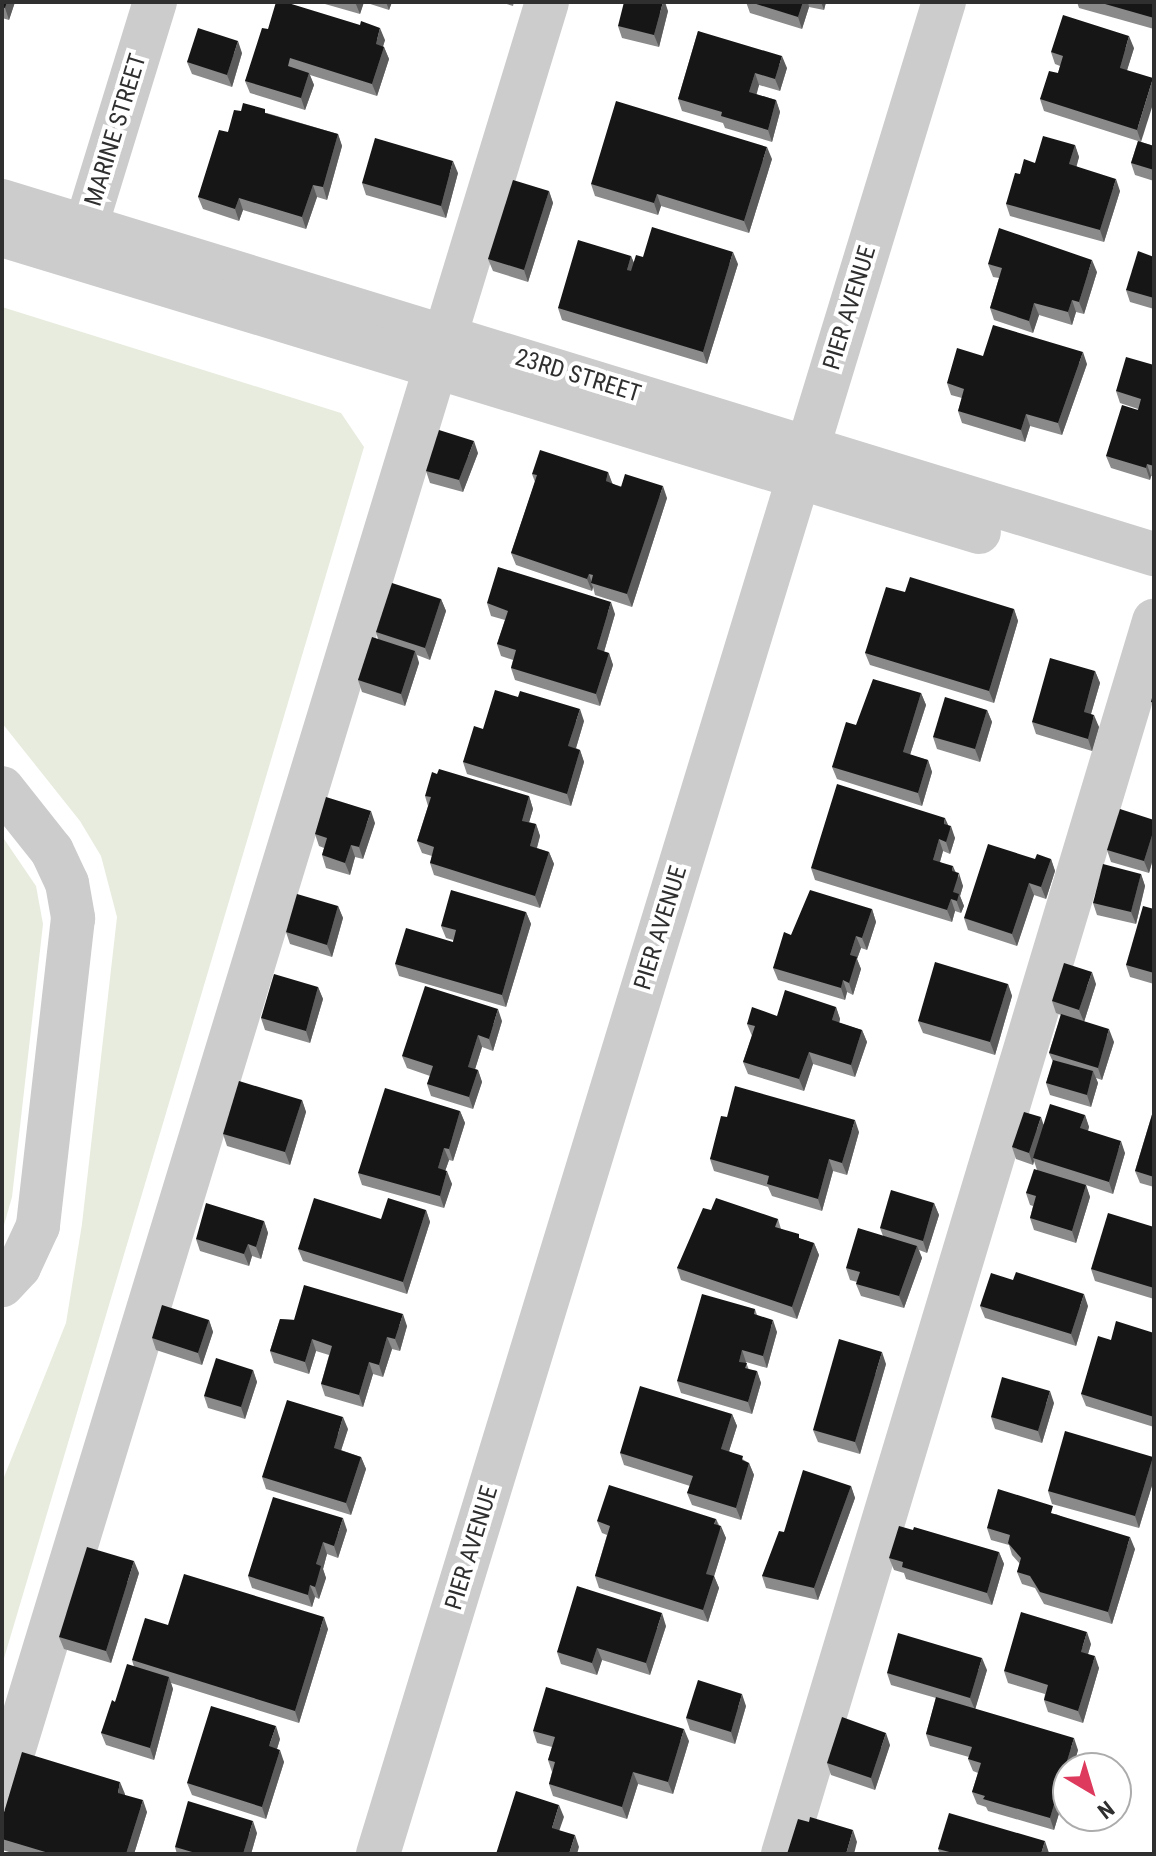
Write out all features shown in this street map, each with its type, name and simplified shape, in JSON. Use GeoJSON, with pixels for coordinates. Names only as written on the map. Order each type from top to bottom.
{"type":"FeatureCollection","features":[{"type":"Feature","properties":{"kind":"street","name":"MARINE STREET"},"geometry":{"type":"LineString","coordinates":[[81,242],[155,2]]}},
{"type":"Feature","properties":{"kind":"street"},"geometry":{"type":"LineString","coordinates":[[2,1788],[438,350],[547,2]]}},
{"type":"Feature","properties":{"kind":"street","name":"PIER AVENUE"},"geometry":{"type":"LineString","coordinates":[[378,1854],[944,2]]}},
{"type":"Feature","properties":{"kind":"street","name":"23RD STREET"},"geometry":{"type":"LineString","coordinates":[[2,201],[81,242],[803,462],[1154,554]]}},
{"type":"Feature","properties":{"kind":"street","name":"23RD STREET"},"geometry":{"type":"LineString","coordinates":[[2,235],[81,242]]}},
{"type":"Feature","properties":{"kind":"street","name":"23RD STREET"},"geometry":{"type":"LineString","coordinates":[[803,462],[1154,586]]}},
{"type":"Feature","properties":{"kind":"street"},"geometry":{"type":"LineString","coordinates":[[783,1854],[1154,621]]}},
{"type":"Feature","properties":{"kind":"street"},"geometry":{"type":"LineString","coordinates":[[2,788],[52,851],[67,883],[73,918],[38,1226],[19,1267],[2,1285]]}},
{"type":"Feature","properties":{"kind":"shaded area"},"geometry":{"type":"Polygon","coordinates":[[[2,307],[341,413],[364,447],[2,1665],[2,1482],[66,1323],[82,1224],[117,917],[101,856],[80,821],[2,723],[2,307]]]}},
{"type":"Feature","properties":{"kind":"shaded area"},"geometry":{"type":"Polygon","coordinates":[[[2,836],[36,886],[43,924],[12,1197],[2,1232],[2,836]]]}},
{"type":"Feature","properties":{"kind":"building"},"geometry":{"type":"Polygon","coordinates":[[[276,2],[380,28],[376,44],[384,47],[372,84],[290,58],[288,66],[309,73],[301,98],[245,81],[262,28],[268,29],[276,2]]]}},
{"type":"Feature","properties":{"kind":"building"},"geometry":{"type":"Polygon","coordinates":[[[624,2],[663,2],[654,35],[618,26],[624,2]]]}},
{"type":"Feature","properties":{"kind":"building"},"geometry":{"type":"Polygon","coordinates":[[[750,2],[803,2],[798,17],[750,2]]]}},
{"type":"Feature","properties":{"kind":"building"},"geometry":{"type":"Polygon","coordinates":[[[1098,2],[1154,2],[1154,18],[1098,2]]]}},
{"type":"Feature","properties":{"kind":"building"},"geometry":{"type":"Polygon","coordinates":[[[1063,15],[1129,36],[1120,68],[1153,78],[1137,130],[1040,99],[1049,71],[1058,73],[1063,56],[1051,52],[1063,15]]]}},
{"type":"Feature","properties":{"kind":"building"},"geometry":{"type":"Polygon","coordinates":[[[198,28],[238,41],[227,75],[187,62],[198,28]]]}},
{"type":"Feature","properties":{"kind":"building"},"geometry":{"type":"Polygon","coordinates":[[[698,31],[782,56],[775,79],[755,73],[749,92],[776,100],[768,130],[678,99],[698,31]]]}},
{"type":"Feature","properties":{"kind":"building"},"geometry":{"type":"Polygon","coordinates":[[[616,101],[767,147],[744,221],[657,194],[654,203],[591,184],[616,101]]]}},
{"type":"Feature","properties":{"kind":"building"},"geometry":{"type":"Polygon","coordinates":[[[243,103],[265,109],[265,113],[338,134],[323,187],[313,185],[302,217],[239,198],[235,209],[198,197],[219,130],[228,132],[234,110],[241,111],[243,103]]]}},
{"type":"Feature","properties":{"kind":"building"},"geometry":{"type":"Polygon","coordinates":[[[1043,136],[1075,145],[1069,164],[1116,179],[1100,230],[1006,204],[1015,173],[1020,174],[1024,159],[1035,163],[1043,136]]]}},
{"type":"Feature","properties":{"kind":"building"},"geometry":{"type":"Polygon","coordinates":[[[375,138],[453,161],[441,206],[362,183],[375,138]]]}},
{"type":"Feature","properties":{"kind":"building"},"geometry":{"type":"Polygon","coordinates":[[[1138,141],[1154,146],[1154,170],[1131,163],[1138,141]]]}},
{"type":"Feature","properties":{"kind":"building"},"geometry":{"type":"Polygon","coordinates":[[[513,180],[549,191],[524,270],[488,259],[513,180]]]}},
{"type":"Feature","properties":{"kind":"building"},"geometry":{"type":"Polygon","coordinates":[[[652,227],[733,252],[703,352],[558,308],[578,240],[631,256],[627,270],[631,271],[636,255],[643,257],[652,227]]]}},
{"type":"Feature","properties":{"kind":"building"},"geometry":{"type":"Polygon","coordinates":[[[999,228],[1092,260],[1079,302],[1072,300],[1068,312],[1034,303],[1029,321],[990,308],[1002,268],[988,264],[999,228]]]}},
{"type":"Feature","properties":{"kind":"building"},"geometry":{"type":"Polygon","coordinates":[[[1138,251],[1154,257],[1154,298],[1126,290],[1138,251]]]}},
{"type":"Feature","properties":{"kind":"building"},"geometry":{"type":"Polygon","coordinates":[[[993,325],[1083,352],[1058,423],[1026,414],[1021,430],[958,411],[964,389],[947,383],[957,348],[983,356],[993,325]]]}},
{"type":"Feature","properties":{"kind":"building"},"geometry":{"type":"Polygon","coordinates":[[[1126,357],[1154,365],[1154,466],[1147,464],[1146,468],[1106,456],[1122,405],[1138,410],[1141,399],[1116,391],[1126,357]]]}},
{"type":"Feature","properties":{"kind":"building"},"geometry":{"type":"Polygon","coordinates":[[[439,430],[474,441],[459,480],[426,471],[439,430]]]}},
{"type":"Feature","properties":{"kind":"building"},"geometry":{"type":"Polygon","coordinates":[[[540,450],[608,472],[606,481],[621,487],[625,474],[663,486],[627,594],[591,583],[593,575],[589,574],[587,579],[511,553],[537,475],[532,474],[540,450]]]}},
{"type":"Feature","properties":{"kind":"building"},"geometry":{"type":"Polygon","coordinates":[[[498,567],[611,602],[597,649],[609,653],[596,694],[511,668],[516,650],[497,644],[508,611],[487,603],[498,567]]]}},
{"type":"Feature","properties":{"kind":"building"},"geometry":{"type":"Polygon","coordinates":[[[910,577],[1014,609],[989,691],[865,653],[886,587],[905,592],[910,577]]]}},
{"type":"Feature","properties":{"kind":"building"},"geometry":{"type":"Polygon","coordinates":[[[392,583],[441,599],[425,648],[376,632],[392,583]]]}},
{"type":"Feature","properties":{"kind":"building"},"geometry":{"type":"Polygon","coordinates":[[[372,637],[415,651],[401,694],[358,680],[372,637]]]}},
{"type":"Feature","properties":{"kind":"building"},"geometry":{"type":"Polygon","coordinates":[[[1050,658],[1095,671],[1084,712],[1094,715],[1088,739],[1032,722],[1050,658]]]}},
{"type":"Feature","properties":{"kind":"building"},"geometry":{"type":"Polygon","coordinates":[[[873,679],[921,693],[903,752],[928,760],[918,793],[832,767],[846,722],[856,725],[873,679]]]}},
{"type":"Feature","properties":{"kind":"building"},"geometry":{"type":"Polygon","coordinates":[[[495,690],[518,697],[520,691],[580,709],[568,746],[580,750],[567,794],[463,762],[474,726],[483,729],[495,690]]]}},
{"type":"Feature","properties":{"kind":"building"},"geometry":{"type":"Polygon","coordinates":[[[945,697],[987,710],[975,749],[933,737],[945,697]]]}},
{"type":"Feature","properties":{"kind":"building"},"geometry":{"type":"Polygon","coordinates":[[[439,769],[529,796],[522,821],[536,824],[530,846],[549,852],[535,896],[430,863],[434,847],[417,841],[431,797],[425,796],[432,772],[437,774],[439,769]]]}},
{"type":"Feature","properties":{"kind":"building"},"geometry":{"type":"Polygon","coordinates":[[[837,784],[945,818],[944,824],[951,826],[946,842],[939,839],[933,860],[953,866],[952,871],[959,873],[953,892],[959,894],[957,901],[951,899],[947,910],[811,868],[837,784]]]}},
{"type":"Feature","properties":{"kind":"building"},"geometry":{"type":"Polygon","coordinates":[[[326,797],[371,811],[359,847],[351,845],[345,863],[322,855],[327,838],[315,834],[326,797]]]}},
{"type":"Feature","properties":{"kind":"building"},"geometry":{"type":"Polygon","coordinates":[[[1120,809],[1154,820],[1144,861],[1107,850],[1120,809]]]}},
{"type":"Feature","properties":{"kind":"building"},"geometry":{"type":"Polygon","coordinates":[[[988,844],[1035,859],[1037,854],[1051,859],[1041,887],[1029,883],[1012,934],[964,918],[988,844]]]}},
{"type":"Feature","properties":{"kind":"building"},"geometry":{"type":"Polygon","coordinates":[[[1103,864],[1141,874],[1131,912],[1093,903],[1103,864]]]}},
{"type":"Feature","properties":{"kind":"building"},"geometry":{"type":"Polygon","coordinates":[[[451,890],[526,912],[502,995],[395,964],[406,928],[453,942],[456,930],[441,926],[451,890]]]}},
{"type":"Feature","properties":{"kind":"building"},"geometry":{"type":"Polygon","coordinates":[[[810,890],[872,909],[862,938],[856,936],[850,955],[857,957],[849,983],[843,980],[841,988],[773,968],[784,932],[791,935],[810,890]]]}},
{"type":"Feature","properties":{"kind":"building"},"geometry":{"type":"Polygon","coordinates":[[[297,894],[338,906],[327,945],[286,932],[297,894]]]}},
{"type":"Feature","properties":{"kind":"building"},"geometry":{"type":"Polygon","coordinates":[[[1143,906],[1154,909],[1154,973],[1126,965],[1143,906]]]}},
{"type":"Feature","properties":{"kind":"building"},"geometry":{"type":"Polygon","coordinates":[[[935,962],[1008,984],[990,1042],[918,1021],[935,962]]]}},
{"type":"Feature","properties":{"kind":"building"},"geometry":{"type":"Polygon","coordinates":[[[1064,963],[1092,972],[1079,1010],[1052,1001],[1064,963]]]}},
{"type":"Feature","properties":{"kind":"building"},"geometry":{"type":"Polygon","coordinates":[[[274,974],[318,987],[306,1031],[261,1018],[274,974]]]}},
{"type":"Feature","properties":{"kind":"building"},"geometry":{"type":"Polygon","coordinates":[[[425,986],[498,1009],[489,1039],[478,1035],[468,1067],[478,1070],[469,1097],[427,1084],[433,1066],[402,1056],[425,986]]]}},
{"type":"Feature","properties":{"kind":"building"},"geometry":{"type":"Polygon","coordinates":[[[785,990],[836,1007],[832,1020],[862,1030],[851,1065],[809,1052],[799,1079],[743,1062],[755,1026],[747,1024],[752,1007],[777,1016],[785,990]]]}},
{"type":"Feature","properties":{"kind":"building"},"geometry":{"type":"Polygon","coordinates":[[[1061,1014],[1109,1029],[1098,1068],[1049,1053],[1061,1014]]]}},
{"type":"Feature","properties":{"kind":"building"},"geometry":{"type":"Polygon","coordinates":[[[1053,1060],[1093,1071],[1087,1095],[1046,1083],[1053,1060]]]}},
{"type":"Feature","properties":{"kind":"building"},"geometry":{"type":"Polygon","coordinates":[[[239,1081],[302,1100],[285,1152],[223,1134],[239,1081]]]}},
{"type":"Feature","properties":{"kind":"building"},"geometry":{"type":"Polygon","coordinates":[[[735,1086],[855,1120],[842,1163],[829,1159],[818,1199],[767,1184],[769,1176],[710,1159],[721,1116],[727,1117],[735,1086]]]}},
{"type":"Feature","properties":{"kind":"building"},"geometry":{"type":"Polygon","coordinates":[[[385,1088],[460,1111],[449,1149],[444,1148],[438,1168],[447,1171],[440,1196],[358,1173],[385,1088]]]}},
{"type":"Feature","properties":{"kind":"building"},"geometry":{"type":"Polygon","coordinates":[[[1050,1104],[1085,1115],[1080,1128],[1121,1141],[1109,1182],[1033,1158],[1050,1104]]]}},
{"type":"Feature","properties":{"kind":"building"},"geometry":{"type":"Polygon","coordinates":[[[1154,1108],[1154,1177],[1135,1171],[1154,1108]]]}},
{"type":"Feature","properties":{"kind":"building"},"geometry":{"type":"Polygon","coordinates":[[[1024,1112],[1041,1117],[1029,1153],[1012,1147],[1024,1112]]]}},
{"type":"Feature","properties":{"kind":"building"},"geometry":{"type":"Polygon","coordinates":[[[1034,1169],[1086,1185],[1072,1231],[1030,1218],[1036,1196],[1026,1193],[1034,1169]]]}},
{"type":"Feature","properties":{"kind":"building"},"geometry":{"type":"Polygon","coordinates":[[[891,1190],[934,1203],[923,1241],[880,1228],[891,1190]]]}},
{"type":"Feature","properties":{"kind":"building"},"geometry":{"type":"Polygon","coordinates":[[[314,1198],[381,1219],[388,1198],[426,1210],[403,1282],[298,1249],[314,1198]]]}},
{"type":"Feature","properties":{"kind":"building"},"geometry":{"type":"Polygon","coordinates":[[[716,1198],[778,1219],[775,1227],[799,1234],[799,1238],[814,1243],[792,1307],[677,1268],[703,1208],[711,1210],[716,1198]]]}},
{"type":"Feature","properties":{"kind":"building"},"geometry":{"type":"Polygon","coordinates":[[[206,1203],[264,1221],[256,1247],[248,1244],[244,1254],[196,1239],[206,1203]]]}},
{"type":"Feature","properties":{"kind":"building"},"geometry":{"type":"Polygon","coordinates":[[[1108,1213],[1154,1227],[1154,1288],[1091,1269],[1108,1213]]]}},
{"type":"Feature","properties":{"kind":"building"},"geometry":{"type":"Polygon","coordinates":[[[858,1228],[917,1246],[899,1296],[856,1284],[860,1272],[846,1268],[858,1228]]]}},
{"type":"Feature","properties":{"kind":"building"},"geometry":{"type":"Polygon","coordinates":[[[1016,1272],[1084,1294],[1071,1334],[980,1306],[991,1273],[1013,1280],[1016,1272]]]}},
{"type":"Feature","properties":{"kind":"building"},"geometry":{"type":"Polygon","coordinates":[[[304,1285],[403,1314],[395,1339],[387,1337],[379,1365],[369,1362],[359,1395],[321,1384],[332,1346],[312,1339],[305,1362],[270,1351],[280,1319],[294,1320],[304,1285]]]}},
{"type":"Feature","properties":{"kind":"building"},"geometry":{"type":"Polygon","coordinates":[[[702,1294],[755,1309],[754,1314],[773,1320],[763,1356],[742,1350],[739,1362],[747,1363],[745,1368],[757,1371],[748,1402],[677,1381],[702,1294]]]}},
{"type":"Feature","properties":{"kind":"building"},"geometry":{"type":"Polygon","coordinates":[[[162,1305],[209,1320],[198,1353],[152,1338],[162,1305]]]}},
{"type":"Feature","properties":{"kind":"building"},"geometry":{"type":"Polygon","coordinates":[[[1116,1321],[1154,1333],[1154,1417],[1081,1394],[1098,1336],[1111,1340],[1116,1321]]]}},
{"type":"Feature","properties":{"kind":"building"},"geometry":{"type":"Polygon","coordinates":[[[839,1339],[882,1352],[855,1442],[813,1430],[839,1339]]]}},
{"type":"Feature","properties":{"kind":"building"},"geometry":{"type":"Polygon","coordinates":[[[216,1358],[253,1370],[241,1407],[204,1396],[216,1358]]]}},
{"type":"Feature","properties":{"kind":"building"},"geometry":{"type":"Polygon","coordinates":[[[1002,1377],[1050,1391],[1038,1431],[991,1417],[1002,1377]]]}},
{"type":"Feature","properties":{"kind":"building"},"geometry":{"type":"Polygon","coordinates":[[[640,1386],[732,1414],[721,1449],[743,1456],[742,1460],[749,1463],[736,1508],[687,1493],[693,1476],[620,1453],[640,1386]]]}},
{"type":"Feature","properties":{"kind":"building"},"geometry":{"type":"Polygon","coordinates":[[[287,1400],[343,1417],[334,1448],[361,1457],[346,1503],[262,1477],[287,1400]]]}},
{"type":"Feature","properties":{"kind":"building"},"geometry":{"type":"Polygon","coordinates":[[[1065,1431],[1153,1457],[1135,1516],[1048,1491],[1065,1431]]]}},
{"type":"Feature","properties":{"kind":"building"},"geometry":{"type":"Polygon","coordinates":[[[803,1470],[851,1486],[814,1588],[762,1576],[779,1531],[784,1532],[803,1470]]]}},
{"type":"Feature","properties":{"kind":"building"},"geometry":{"type":"Polygon","coordinates":[[[609,1485],[716,1519],[714,1524],[721,1526],[706,1574],[714,1576],[703,1610],[595,1576],[610,1526],[597,1521],[609,1485]]]}},
{"type":"Feature","properties":{"kind":"building"},"geometry":{"type":"Polygon","coordinates":[[[998,1489],[1053,1506],[1051,1513],[1130,1537],[1108,1612],[1040,1592],[1030,1576],[1017,1572],[1021,1558],[1008,1543],[1010,1535],[987,1528],[998,1489]]]}},
{"type":"Feature","properties":{"kind":"building"},"geometry":{"type":"Polygon","coordinates":[[[273,1497],[343,1518],[334,1546],[323,1542],[316,1564],[321,1566],[315,1587],[310,1585],[308,1595],[248,1576],[273,1497]]]}},
{"type":"Feature","properties":{"kind":"building"},"geometry":{"type":"Polygon","coordinates":[[[899,1526],[913,1530],[914,1527],[999,1552],[987,1593],[902,1567],[903,1562],[889,1558],[899,1526]]]}},
{"type":"Feature","properties":{"kind":"building"},"geometry":{"type":"Polygon","coordinates":[[[87,1547],[134,1561],[106,1651],[59,1637],[87,1547]]]}},
{"type":"Feature","properties":{"kind":"building"},"geometry":{"type":"Polygon","coordinates":[[[184,1574],[324,1617],[295,1711],[132,1660],[145,1618],[168,1625],[184,1574]]]}},
{"type":"Feature","properties":{"kind":"building"},"geometry":{"type":"Polygon","coordinates":[[[577,1586],[662,1613],[646,1663],[597,1648],[592,1663],[557,1652],[577,1586]]]}},
{"type":"Feature","properties":{"kind":"building"},"geometry":{"type":"Polygon","coordinates":[[[1021,1612],[1087,1632],[1081,1652],[1095,1656],[1078,1711],[1044,1700],[1048,1685],[1004,1671],[1021,1612]]]}},
{"type":"Feature","properties":{"kind":"building"},"geometry":{"type":"Polygon","coordinates":[[[898,1633],[982,1658],[970,1698],[887,1673],[898,1633]]]}},
{"type":"Feature","properties":{"kind":"building"},"geometry":{"type":"Polygon","coordinates":[[[127,1664],[169,1677],[150,1748],[101,1733],[127,1664]]]}},
{"type":"Feature","properties":{"kind":"building"},"geometry":{"type":"Polygon","coordinates":[[[698,1680],[742,1694],[731,1732],[686,1718],[698,1680]]]}},
{"type":"Feature","properties":{"kind":"building"},"geometry":{"type":"Polygon","coordinates":[[[546,1687],[684,1729],[668,1782],[633,1772],[622,1807],[549,1784],[555,1762],[548,1760],[555,1737],[533,1731],[546,1687]]]}},
{"type":"Feature","properties":{"kind":"building"},"geometry":{"type":"Polygon","coordinates":[[[936,1697],[1074,1738],[1070,1752],[1052,1752],[1050,1818],[983,1799],[985,1796],[972,1792],[981,1763],[968,1759],[972,1747],[926,1734],[936,1697]]]}},
{"type":"Feature","properties":{"kind":"building"},"geometry":{"type":"Polygon","coordinates":[[[211,1706],[276,1726],[269,1746],[280,1750],[262,1807],[187,1783],[211,1706]]]}},
{"type":"Feature","properties":{"kind":"building"},"geometry":{"type":"Polygon","coordinates":[[[842,1717],[886,1733],[871,1778],[827,1763],[842,1717]]]}},
{"type":"Feature","properties":{"kind":"building"},"geometry":{"type":"Polygon","coordinates":[[[22,1752],[120,1782],[118,1793],[143,1800],[126,1854],[52,1854],[2,1839],[2,1819],[22,1752]]]}},
{"type":"Feature","properties":{"kind":"building"},"geometry":{"type":"Polygon","coordinates":[[[516,1791],[559,1805],[552,1828],[575,1835],[569,1854],[496,1854],[516,1791]]]}},
{"type":"Feature","properties":{"kind":"building"},"geometry":{"type":"Polygon","coordinates":[[[188,1801],[253,1821],[243,1854],[199,1854],[175,1847],[188,1801]]]}},
{"type":"Feature","properties":{"kind":"building"},"geometry":{"type":"Polygon","coordinates":[[[949,1813],[1045,1841],[1041,1854],[957,1854],[938,1849],[949,1813]]]}},
{"type":"Feature","properties":{"kind":"building"},"geometry":{"type":"Polygon","coordinates":[[[810,1817],[853,1830],[846,1854],[787,1854],[798,1819],[809,1822],[810,1817]]]}}]}
